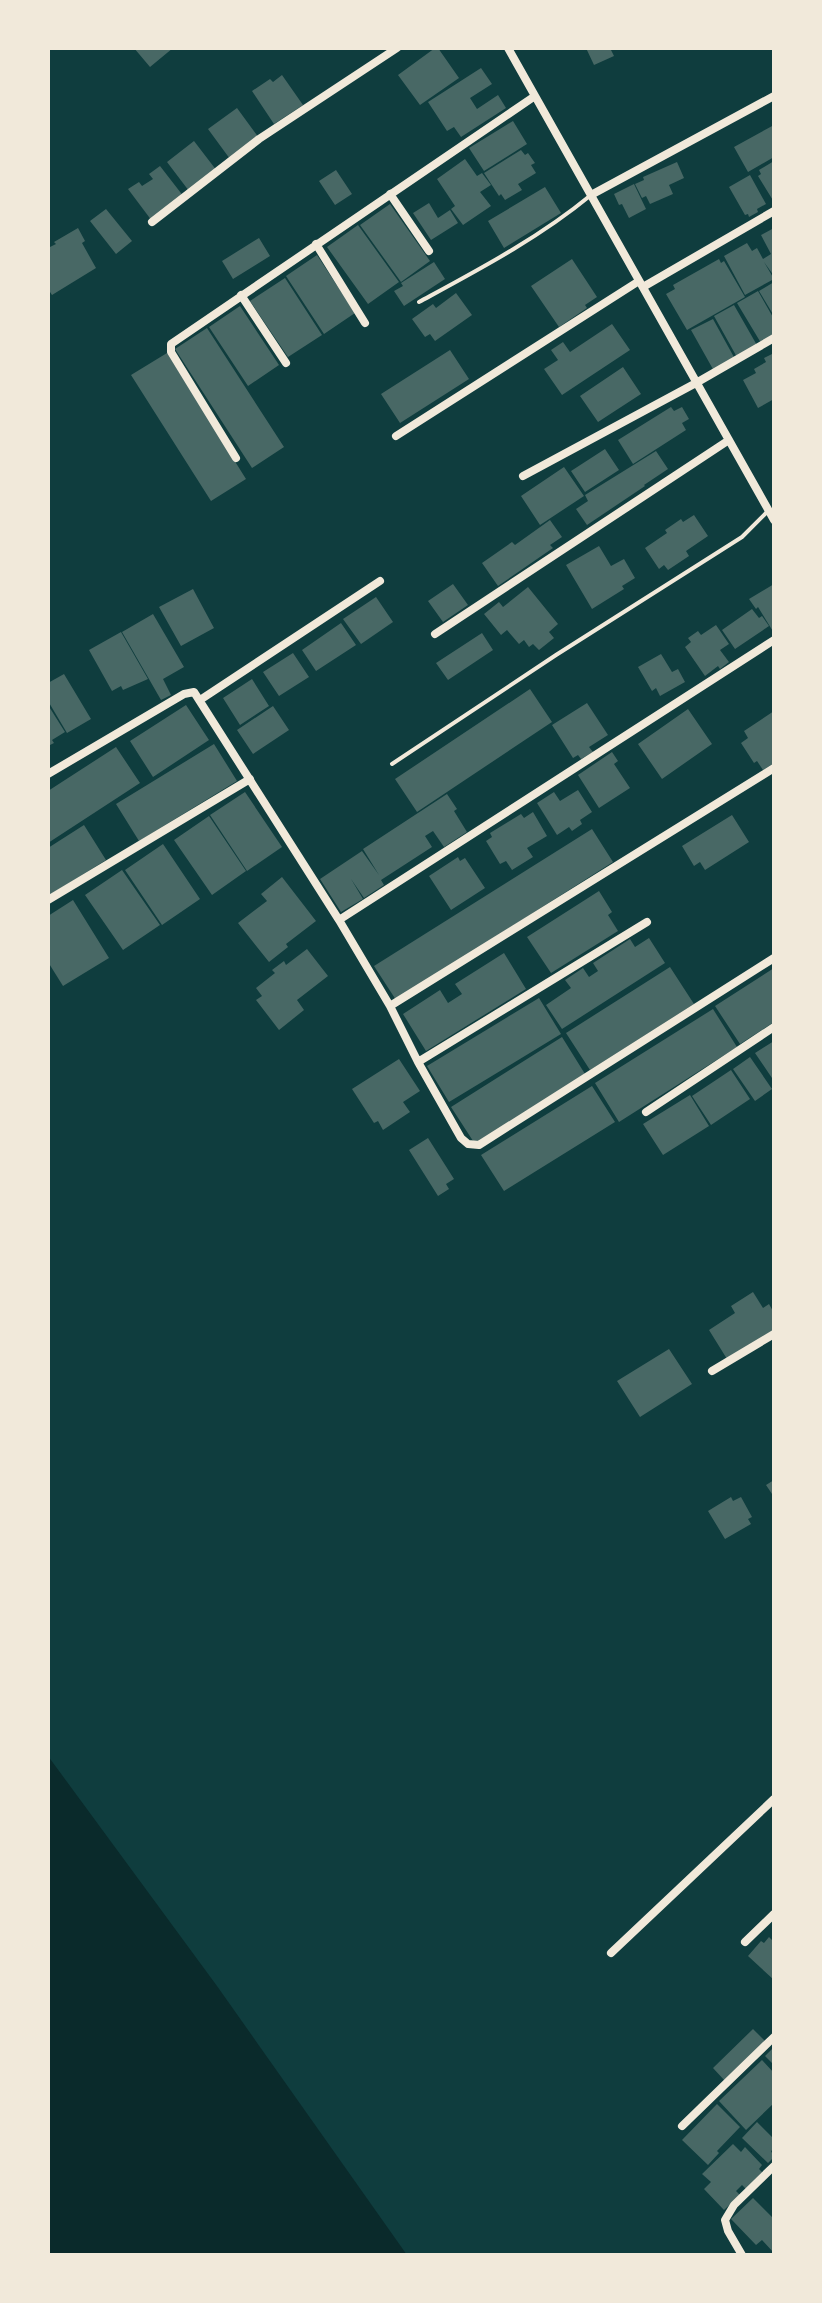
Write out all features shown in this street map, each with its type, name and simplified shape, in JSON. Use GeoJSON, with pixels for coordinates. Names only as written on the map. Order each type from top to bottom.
{"type":"FeatureCollection","features":[{"type":"Feature","properties":{"kind":"street"},"geometry":{"type":"LineString","coordinates":[[152,222],[259,139],[397,48]]}},
{"type":"Feature","properties":{"kind":"street"},"geometry":{"type":"LineString","coordinates":[[508,48],[696,383],[771,509],[774,520]]}},
{"type":"Feature","properties":{"kind":"street"},"geometry":{"type":"LineString","coordinates":[[236,458],[171,352],[171,344],[535,96]]}},
{"type":"Feature","properties":{"kind":"street"},"geometry":{"type":"LineString","coordinates":[[591,195],[774,96]]}},
{"type":"Feature","properties":{"kind":"street"},"geometry":{"type":"LineString","coordinates":[[390,194],[429,251]]}},
{"type":"Feature","properties":{"kind":"street"},"geometry":{"type":"LineString","coordinates":[[396,436],[641,284],[774,211]]}},
{"type":"Feature","properties":{"kind":"street"},"geometry":{"type":"LineString","coordinates":[[316,244],[365,323]]}},
{"type":"Feature","properties":{"kind":"street"},"geometry":{"type":"LineString","coordinates":[[241,295],[286,363]]}},
{"type":"Feature","properties":{"kind":"street"},"geometry":{"type":"LineString","coordinates":[[523,476],[774,338]]}},
{"type":"Feature","properties":{"kind":"street"},"geometry":{"type":"LineString","coordinates":[[435,634],[729,440]]}},
{"type":"Feature","properties":{"kind":"street"},"geometry":{"type":"LineString","coordinates":[[200,700],[380,581]]}},
{"type":"Feature","properties":{"kind":"street"},"geometry":{"type":"LineString","coordinates":[[339,920],[774,640]]}},
{"type":"Feature","properties":{"kind":"street"},"geometry":{"type":"LineString","coordinates":[[48,774],[184,694],[194,692],[339,920],[390,1006],[461,1138],[468,1144],[479,1145],[774,958]]}},
{"type":"Feature","properties":{"kind":"street"},"geometry":{"type":"LineString","coordinates":[[390,1006],[774,768]]}},
{"type":"Feature","properties":{"kind":"street"},"geometry":{"type":"LineString","coordinates":[[48,900],[250,779]]}},
{"type":"Feature","properties":{"kind":"street"},"geometry":{"type":"LineString","coordinates":[[418,1062],[647,922]]}},
{"type":"Feature","properties":{"kind":"street"},"geometry":{"type":"LineString","coordinates":[[646,1112],[774,1027]]}},
{"type":"Feature","properties":{"kind":"street"},"geometry":{"type":"LineString","coordinates":[[712,1371],[774,1334]]}},
{"type":"Feature","properties":{"kind":"street"},"geometry":{"type":"LineString","coordinates":[[611,1953],[774,1799]]}},
{"type":"Feature","properties":{"kind":"street"},"geometry":{"type":"LineString","coordinates":[[745,1942],[774,1914]]}},
{"type":"Feature","properties":{"kind":"street"},"geometry":{"type":"LineString","coordinates":[[682,2126],[774,2037]]}},
{"type":"Feature","properties":{"kind":"street"},"geometry":{"type":"LineString","coordinates":[[742,2255],[725,2220],[734,2205],[774,2166]]}},
{"type":"Feature","properties":{"kind":"lane"},"geometry":{"type":"LineString","coordinates":[[419,302],[563,218],[591,195]]}},
{"type":"Feature","properties":{"kind":"lane"},"geometry":{"type":"LineString","coordinates":[[392,764],[742,537],[771,509]]}},
{"type":"Feature","properties":{"kind":"water"},"geometry":{"type":"Polygon","coordinates":[[[48,1756],[217,1986],[407,2255],[48,2255],[48,1756]]]}},
{"type":"Feature","properties":{"kind":"building"},"geometry":{"type":"Polygon","coordinates":[[[134,48],[173,48],[150,67],[134,48]]]}},
{"type":"Feature","properties":{"kind":"building"},"geometry":{"type":"Polygon","coordinates":[[[435,48],[459,78],[420,105],[398,75],[435,48]]]}},
{"type":"Feature","properties":{"kind":"building"},"geometry":{"type":"Polygon","coordinates":[[[586,48],[610,48],[614,56],[594,65],[586,48]]]}},
{"type":"Feature","properties":{"kind":"building"},"geometry":{"type":"Polygon","coordinates":[[[481,68],[492,84],[470,98],[477,109],[498,95],[506,108],[461,137],[454,127],[447,131],[428,102],[481,68]]]}},
{"type":"Feature","properties":{"kind":"building"},"geometry":{"type":"Polygon","coordinates":[[[282,75],[303,105],[274,124],[252,91],[282,75]]]}},
{"type":"Feature","properties":{"kind":"building"},"geometry":{"type":"Polygon","coordinates":[[[237,108],[259,138],[230,159],[208,129],[237,108]]]}},
{"type":"Feature","properties":{"kind":"building"},"geometry":{"type":"Polygon","coordinates":[[[513,121],[527,144],[484,171],[469,148],[513,121]]]}},
{"type":"Feature","properties":{"kind":"building"},"geometry":{"type":"Polygon","coordinates":[[[774,125],[774,157],[748,172],[734,147],[774,125]]]}},
{"type":"Feature","properties":{"kind":"building"},"geometry":{"type":"Polygon","coordinates":[[[194,141],[217,171],[189,191],[167,162],[194,141]]]}},
{"type":"Feature","properties":{"kind":"building"},"geometry":{"type":"Polygon","coordinates":[[[521,150],[525,155],[528,153],[535,163],[531,165],[536,173],[518,184],[522,190],[505,200],[484,173],[521,150]]]}},
{"type":"Feature","properties":{"kind":"building"},"geometry":{"type":"Polygon","coordinates":[[[465,159],[477,176],[482,173],[491,185],[480,192],[491,206],[463,225],[451,209],[455,206],[437,179],[465,159]]]}},
{"type":"Feature","properties":{"kind":"building"},"geometry":{"type":"Polygon","coordinates":[[[774,161],[774,202],[758,176],[761,174],[759,170],[774,161]]]}},
{"type":"Feature","properties":{"kind":"building"},"geometry":{"type":"Polygon","coordinates":[[[677,162],[684,178],[669,185],[673,194],[650,204],[646,196],[642,198],[635,184],[644,180],[643,177],[677,162]]]}},
{"type":"Feature","properties":{"kind":"building"},"geometry":{"type":"Polygon","coordinates":[[[160,166],[184,197],[152,221],[128,189],[139,182],[142,186],[153,179],[149,174],[160,166]]]}},
{"type":"Feature","properties":{"kind":"building"},"geometry":{"type":"Polygon","coordinates":[[[336,170],[352,194],[335,205],[319,181],[336,170]]]}},
{"type":"Feature","properties":{"kind":"building"},"geometry":{"type":"Polygon","coordinates":[[[750,175],[766,204],[749,217],[729,187],[750,175]]]}},
{"type":"Feature","properties":{"kind":"building"},"geometry":{"type":"Polygon","coordinates":[[[634,184],[646,209],[629,218],[614,194],[634,184]]]}},
{"type":"Feature","properties":{"kind":"building"},"geometry":{"type":"Polygon","coordinates":[[[545,187],[561,213],[504,248],[488,221],[545,187]]]}},
{"type":"Feature","properties":{"kind":"building"},"geometry":{"type":"Polygon","coordinates":[[[429,203],[438,218],[450,210],[458,223],[431,240],[413,213],[429,203]]]}},
{"type":"Feature","properties":{"kind":"building"},"geometry":{"type":"Polygon","coordinates":[[[390,204],[430,261],[401,282],[360,225],[390,204]]]}},
{"type":"Feature","properties":{"kind":"building"},"geometry":{"type":"Polygon","coordinates":[[[106,209],[132,241],[116,254],[90,221],[106,209]]]}},
{"type":"Feature","properties":{"kind":"building"},"geometry":{"type":"Polygon","coordinates":[[[358,225],[399,282],[368,304],[327,247],[358,225]]]}},
{"type":"Feature","properties":{"kind":"building"},"geometry":{"type":"Polygon","coordinates":[[[78,228],[85,241],[82,243],[96,268],[52,295],[48,289],[48,248],[78,228]]]}},
{"type":"Feature","properties":{"kind":"building"},"geometry":{"type":"Polygon","coordinates":[[[774,228],[774,276],[764,262],[774,279],[745,295],[724,256],[747,243],[752,251],[757,248],[763,259],[771,254],[761,235],[774,228]]]}},
{"type":"Feature","properties":{"kind":"building"},"geometry":{"type":"Polygon","coordinates":[[[259,238],[270,256],[233,279],[222,261],[259,238]]]}},
{"type":"Feature","properties":{"kind":"building"},"geometry":{"type":"Polygon","coordinates":[[[317,255],[355,313],[324,334],[286,276],[317,255]]]}},
{"type":"Feature","properties":{"kind":"building"},"geometry":{"type":"Polygon","coordinates":[[[572,259],[597,297],[585,305],[587,308],[559,327],[531,286],[572,259]]]}},
{"type":"Feature","properties":{"kind":"building"},"geometry":{"type":"Polygon","coordinates":[[[719,259],[721,263],[724,261],[745,297],[687,330],[666,294],[675,289],[673,285],[719,259]]]}},
{"type":"Feature","properties":{"kind":"building"},"geometry":{"type":"Polygon","coordinates":[[[434,262],[445,279],[404,306],[394,291],[434,262]]]}},
{"type":"Feature","properties":{"kind":"building"},"geometry":{"type":"Polygon","coordinates":[[[285,278],[322,335],[288,357],[250,301],[285,278]]]}},
{"type":"Feature","properties":{"kind":"building"},"geometry":{"type":"Polygon","coordinates":[[[774,282],[774,316],[759,291],[774,282]]]}},
{"type":"Feature","properties":{"kind":"building"},"geometry":{"type":"Polygon","coordinates":[[[758,291],[774,319],[774,335],[761,343],[737,303],[758,291]]]}},
{"type":"Feature","properties":{"kind":"building"},"geometry":{"type":"Polygon","coordinates":[[[456,293],[472,315],[435,341],[430,334],[425,337],[412,319],[433,304],[436,308],[456,293]]]}},
{"type":"Feature","properties":{"kind":"building"},"geometry":{"type":"Polygon","coordinates":[[[734,305],[758,347],[738,359],[714,316],[734,305]]]}},
{"type":"Feature","properties":{"kind":"building"},"geometry":{"type":"Polygon","coordinates":[[[240,306],[279,365],[248,386],[209,327],[240,306]]]}},
{"type":"Feature","properties":{"kind":"building"},"geometry":{"type":"Polygon","coordinates":[[[713,319],[735,359],[714,371],[691,330],[713,319]]]}},
{"type":"Feature","properties":{"kind":"building"},"geometry":{"type":"Polygon","coordinates":[[[612,324],[630,350],[562,395],[544,369],[558,360],[551,350],[563,342],[570,352],[612,324]]]}},
{"type":"Feature","properties":{"kind":"building"},"geometry":{"type":"Polygon","coordinates":[[[207,328],[284,447],[252,468],[175,349],[207,328]]]}},
{"type":"Feature","properties":{"kind":"building"},"geometry":{"type":"Polygon","coordinates":[[[450,350],[469,379],[400,423],[381,394],[450,350]]]}},
{"type":"Feature","properties":{"kind":"building"},"geometry":{"type":"Polygon","coordinates":[[[167,353],[246,479],[211,501],[131,375],[167,353]]]}},
{"type":"Feature","properties":{"kind":"building"},"geometry":{"type":"Polygon","coordinates":[[[774,353],[774,399],[758,408],[743,380],[756,373],[754,369],[774,353]]]}},
{"type":"Feature","properties":{"kind":"building"},"geometry":{"type":"Polygon","coordinates":[[[623,367],[641,394],[598,422],[580,396],[623,367]]]}},
{"type":"Feature","properties":{"kind":"building"},"geometry":{"type":"Polygon","coordinates":[[[671,407],[674,411],[682,407],[689,419],[682,423],[686,430],[633,464],[618,440],[671,407]]]}},
{"type":"Feature","properties":{"kind":"building"},"geometry":{"type":"Polygon","coordinates":[[[605,449],[619,470],[585,492],[571,471],[605,449]]]}},
{"type":"Feature","properties":{"kind":"building"},"geometry":{"type":"Polygon","coordinates":[[[656,451],[668,469],[587,525],[576,509],[588,501],[585,495],[656,451]]]}},
{"type":"Feature","properties":{"kind":"building"},"geometry":{"type":"Polygon","coordinates":[[[564,467],[584,496],[540,525],[521,496],[564,467]]]}},
{"type":"Feature","properties":{"kind":"building"},"geometry":{"type":"Polygon","coordinates":[[[694,515],[708,536],[686,551],[689,556],[668,570],[664,565],[659,569],[645,548],[681,519],[683,522],[694,515]]]}},
{"type":"Feature","properties":{"kind":"building"},"geometry":{"type":"Polygon","coordinates":[[[550,520],[562,537],[550,545],[553,548],[498,586],[482,563],[512,542],[515,545],[550,520]]]}},
{"type":"Feature","properties":{"kind":"building"},"geometry":{"type":"Polygon","coordinates":[[[599,546],[611,566],[624,559],[635,578],[622,586],[624,589],[592,609],[566,565],[599,546]]]}},
{"type":"Feature","properties":{"kind":"building"},"geometry":{"type":"Polygon","coordinates":[[[453,584],[468,605],[443,622],[428,601],[453,584]]]}},
{"type":"Feature","properties":{"kind":"building"},"geometry":{"type":"Polygon","coordinates":[[[774,584],[774,633],[758,607],[756,609],[749,599],[774,584]]]}},
{"type":"Feature","properties":{"kind":"building"},"geometry":{"type":"Polygon","coordinates":[[[528,587],[558,624],[549,632],[554,638],[539,650],[533,644],[529,647],[524,640],[519,644],[507,630],[501,635],[484,614],[499,602],[503,607],[528,587]]]}},
{"type":"Feature","properties":{"kind":"building"},"geometry":{"type":"Polygon","coordinates":[[[193,589],[214,628],[181,646],[159,607],[193,589]]]}},
{"type":"Feature","properties":{"kind":"building"},"geometry":{"type":"Polygon","coordinates":[[[376,597],[393,622],[361,644],[343,619],[376,597]]]}},
{"type":"Feature","properties":{"kind":"building"},"geometry":{"type":"Polygon","coordinates":[[[752,609],[769,626],[735,649],[722,630],[752,609]]]}},
{"type":"Feature","properties":{"kind":"building"},"geometry":{"type":"Polygon","coordinates":[[[153,614],[184,667],[163,679],[171,695],[161,700],[122,632],[153,614]]]}},
{"type":"Feature","properties":{"kind":"building"},"geometry":{"type":"Polygon","coordinates":[[[341,623],[356,645],[316,671],[302,650],[341,623]]]}},
{"type":"Feature","properties":{"kind":"building"},"geometry":{"type":"Polygon","coordinates":[[[716,625],[729,644],[720,650],[729,662],[705,676],[685,647],[691,642],[688,638],[698,631],[701,635],[716,625]]]}},
{"type":"Feature","properties":{"kind":"building"},"geometry":{"type":"Polygon","coordinates":[[[121,632],[148,679],[123,690],[121,686],[112,691],[89,650],[121,632]]]}},
{"type":"Feature","properties":{"kind":"building"},"geometry":{"type":"Polygon","coordinates":[[[482,633],[493,650],[448,680],[436,663],[482,633]]]}},
{"type":"Feature","properties":{"kind":"building"},"geometry":{"type":"Polygon","coordinates":[[[293,653],[309,677],[279,696],[263,672],[293,653]]]}},
{"type":"Feature","properties":{"kind":"building"},"geometry":{"type":"Polygon","coordinates":[[[661,654],[672,672],[678,669],[685,682],[660,696],[656,688],[652,691],[638,667],[661,654]]]}},
{"type":"Feature","properties":{"kind":"building"},"geometry":{"type":"Polygon","coordinates":[[[64,674],[91,719],[67,733],[48,701],[48,683],[64,674]]]}},
{"type":"Feature","properties":{"kind":"building"},"geometry":{"type":"Polygon","coordinates":[[[252,679],[269,706],[240,725],[223,698],[252,679]]]}},
{"type":"Feature","properties":{"kind":"building"},"geometry":{"type":"Polygon","coordinates":[[[530,689],[552,722],[417,812],[395,779],[530,689]]]}},
{"type":"Feature","properties":{"kind":"building"},"geometry":{"type":"Polygon","coordinates":[[[587,703],[608,735],[589,747],[593,752],[581,759],[578,755],[573,758],[552,725],[587,703]]]}},
{"type":"Feature","properties":{"kind":"building"},"geometry":{"type":"Polygon","coordinates":[[[48,705],[65,732],[48,746],[48,705]]]}},
{"type":"Feature","properties":{"kind":"building"},"geometry":{"type":"Polygon","coordinates":[[[186,705],[209,740],[153,777],[130,741],[186,705]]]}},
{"type":"Feature","properties":{"kind":"building"},"geometry":{"type":"Polygon","coordinates":[[[273,706],[289,730],[253,754],[237,730],[273,706]]]}},
{"type":"Feature","properties":{"kind":"building"},"geometry":{"type":"Polygon","coordinates":[[[688,709],[712,744],[662,779],[638,744],[688,709]]]}},
{"type":"Feature","properties":{"kind":"building"},"geometry":{"type":"Polygon","coordinates":[[[774,711],[774,763],[763,770],[757,761],[754,763],[741,743],[748,738],[744,731],[774,711]]]}},
{"type":"Feature","properties":{"kind":"building"},"geometry":{"type":"Polygon","coordinates":[[[214,744],[237,781],[139,841],[116,804],[214,744]]]}},
{"type":"Feature","properties":{"kind":"building"},"geometry":{"type":"Polygon","coordinates":[[[116,747],[140,783],[48,843],[48,791],[116,747]]]}},
{"type":"Feature","properties":{"kind":"building"},"geometry":{"type":"Polygon","coordinates":[[[612,752],[618,761],[614,764],[630,788],[599,808],[578,775],[612,752]]]}},
{"type":"Feature","properties":{"kind":"building"},"geometry":{"type":"Polygon","coordinates":[[[578,790],[592,812],[580,820],[582,824],[572,831],[569,827],[557,835],[537,803],[554,792],[560,801],[578,790]]]}},
{"type":"Feature","properties":{"kind":"building"},"geometry":{"type":"Polygon","coordinates":[[[245,792],[282,847],[247,871],[210,815],[245,792]]]}},
{"type":"Feature","properties":{"kind":"building"},"geometry":{"type":"Polygon","coordinates":[[[447,794],[467,832],[444,847],[433,831],[425,836],[432,847],[381,880],[384,885],[364,898],[351,879],[363,899],[341,912],[320,879],[362,851],[379,875],[363,849],[447,794]]]}},
{"type":"Feature","properties":{"kind":"building"},"geometry":{"type":"Polygon","coordinates":[[[533,812],[547,836],[527,848],[533,857],[512,870],[506,861],[500,864],[486,841],[492,837],[490,833],[521,814],[524,818],[533,812]]]}},
{"type":"Feature","properties":{"kind":"building"},"geometry":{"type":"Polygon","coordinates":[[[732,815],[749,842],[705,870],[700,862],[694,866],[682,846],[732,815]]]}},
{"type":"Feature","properties":{"kind":"building"},"geometry":{"type":"Polygon","coordinates":[[[209,816],[246,871],[212,895],[174,840],[209,816]]]}},
{"type":"Feature","properties":{"kind":"building"},"geometry":{"type":"Polygon","coordinates":[[[84,825],[106,860],[48,896],[48,848],[84,825]]]}},
{"type":"Feature","properties":{"kind":"building"},"geometry":{"type":"Polygon","coordinates":[[[592,829],[613,862],[396,1000],[374,966],[592,829]]]}},
{"type":"Feature","properties":{"kind":"building"},"geometry":{"type":"Polygon","coordinates":[[[163,844],[200,899],[162,925],[125,870],[163,844]]]}},
{"type":"Feature","properties":{"kind":"building"},"geometry":{"type":"Polygon","coordinates":[[[458,857],[460,861],[465,858],[485,888],[451,910],[429,876],[458,857]]]}},
{"type":"Feature","properties":{"kind":"building"},"geometry":{"type":"Polygon","coordinates":[[[122,870],[160,925],[123,950],[85,895],[122,870]]]}},
{"type":"Feature","properties":{"kind":"building"},"geometry":{"type":"Polygon","coordinates":[[[282,877],[316,921],[269,962],[238,923],[267,901],[261,894],[282,877]]]}},
{"type":"Feature","properties":{"kind":"building"},"geometry":{"type":"Polygon","coordinates":[[[599,891],[612,912],[608,915],[618,931],[551,973],[527,937],[599,891]]]}},
{"type":"Feature","properties":{"kind":"building"},"geometry":{"type":"Polygon","coordinates":[[[73,900],[109,958],[63,986],[48,962],[48,916],[73,900]]]}},
{"type":"Feature","properties":{"kind":"building"},"geometry":{"type":"Polygon","coordinates":[[[649,938],[665,963],[562,1029],[546,1005],[571,988],[565,980],[583,968],[589,977],[598,971],[593,963],[630,939],[635,947],[649,938]]]}},
{"type":"Feature","properties":{"kind":"building"},"geometry":{"type":"Polygon","coordinates":[[[307,949],[328,976],[297,1000],[304,1010],[279,1030],[256,1000],[262,996],[256,988],[275,973],[272,970],[284,961],[286,965],[307,949]]]}},
{"type":"Feature","properties":{"kind":"building"},"geometry":{"type":"Polygon","coordinates":[[[504,953],[526,989],[426,1051],[403,1014],[440,990],[448,1003],[462,994],[455,984],[504,953]]]}},
{"type":"Feature","properties":{"kind":"building"},"geometry":{"type":"Polygon","coordinates":[[[670,967],[694,1004],[590,1070],[566,1033],[670,967]]]}},
{"type":"Feature","properties":{"kind":"building"},"geometry":{"type":"Polygon","coordinates":[[[774,968],[774,1022],[740,1044],[715,1006],[774,968]]]}},
{"type":"Feature","properties":{"kind":"building"},"geometry":{"type":"Polygon","coordinates":[[[539,998],[561,1034],[449,1102],[427,1066],[539,998]]]}},
{"type":"Feature","properties":{"kind":"building"},"geometry":{"type":"Polygon","coordinates":[[[713,1009],[737,1047],[619,1122],[595,1083],[713,1009]]]}},
{"type":"Feature","properties":{"kind":"building"},"geometry":{"type":"Polygon","coordinates":[[[562,1037],[585,1074],[475,1144],[451,1107],[562,1037]]]}},
{"type":"Feature","properties":{"kind":"building"},"geometry":{"type":"Polygon","coordinates":[[[774,1041],[774,1081],[755,1053],[774,1041]]]}},
{"type":"Feature","properties":{"kind":"building"},"geometry":{"type":"Polygon","coordinates":[[[750,1057],[772,1089],[755,1101],[733,1069],[750,1057]]]}},
{"type":"Feature","properties":{"kind":"building"},"geometry":{"type":"Polygon","coordinates":[[[399,1059],[420,1091],[403,1102],[410,1112],[383,1130],[378,1121],[374,1123],[352,1089],[399,1059]]]}},
{"type":"Feature","properties":{"kind":"building"},"geometry":{"type":"Polygon","coordinates":[[[731,1070],[750,1099],[711,1125],[692,1096],[731,1070]]]}},
{"type":"Feature","properties":{"kind":"building"},"geometry":{"type":"Polygon","coordinates":[[[592,1086],[615,1122],[504,1191],[481,1155],[592,1086]]]}},
{"type":"Feature","properties":{"kind":"building"},"geometry":{"type":"Polygon","coordinates":[[[690,1095],[709,1126],[663,1155],[643,1124],[690,1095]]]}},
{"type":"Feature","properties":{"kind":"building"},"geometry":{"type":"Polygon","coordinates":[[[428,1138],[454,1179],[446,1184],[449,1189],[438,1196],[409,1150],[428,1138]]]}},
{"type":"Feature","properties":{"kind":"building"},"geometry":{"type":"Polygon","coordinates":[[[753,1292],[763,1308],[769,1304],[774,1313],[774,1332],[727,1359],[709,1330],[735,1313],[731,1306],[753,1292]]]}},
{"type":"Feature","properties":{"kind":"building"},"geometry":{"type":"Polygon","coordinates":[[[669,1349],[692,1384],[640,1417],[617,1381],[669,1349]]]}},
{"type":"Feature","properties":{"kind":"building"},"geometry":{"type":"Polygon","coordinates":[[[774,1480],[774,1497],[766,1485],[774,1480]]]}},
{"type":"Feature","properties":{"kind":"building"},"geometry":{"type":"Polygon","coordinates":[[[731,1497],[733,1501],[741,1497],[752,1517],[748,1519],[751,1524],[725,1539],[708,1511],[731,1497]]]}},
{"type":"Feature","properties":{"kind":"building"},"geometry":{"type":"Polygon","coordinates":[[[769,1937],[774,1942],[774,1980],[748,1956],[761,1941],[764,1943],[769,1937]]]}},
{"type":"Feature","properties":{"kind":"building"},"geometry":{"type":"Polygon","coordinates":[[[753,2029],[766,2042],[725,2081],[713,2068],[753,2029]]]}},
{"type":"Feature","properties":{"kind":"building"},"geometry":{"type":"Polygon","coordinates":[[[774,2047],[774,2065],[765,2056],[774,2047]]]}},
{"type":"Feature","properties":{"kind":"building"},"geometry":{"type":"Polygon","coordinates":[[[762,2060],[774,2073],[774,2103],[746,2130],[719,2101],[762,2060]]]}},
{"type":"Feature","properties":{"kind":"building"},"geometry":{"type":"Polygon","coordinates":[[[717,2104],[740,2127],[708,2165],[682,2140],[717,2104]]]}},
{"type":"Feature","properties":{"kind":"building"},"geometry":{"type":"Polygon","coordinates":[[[757,2122],[774,2139],[774,2149],[771,2151],[774,2157],[768,2163],[742,2138],[757,2122]]]}},
{"type":"Feature","properties":{"kind":"building"},"geometry":{"type":"Polygon","coordinates":[[[733,2144],[741,2152],[745,2147],[762,2165],[759,2169],[763,2173],[746,2189],[742,2185],[736,2191],[740,2195],[724,2210],[704,2189],[711,2182],[702,2174],[733,2144]]]}},
{"type":"Feature","properties":{"kind":"building"},"geometry":{"type":"Polygon","coordinates":[[[753,2198],[774,2219],[774,2253],[762,2240],[756,2245],[731,2219],[753,2198]]]}}]}
